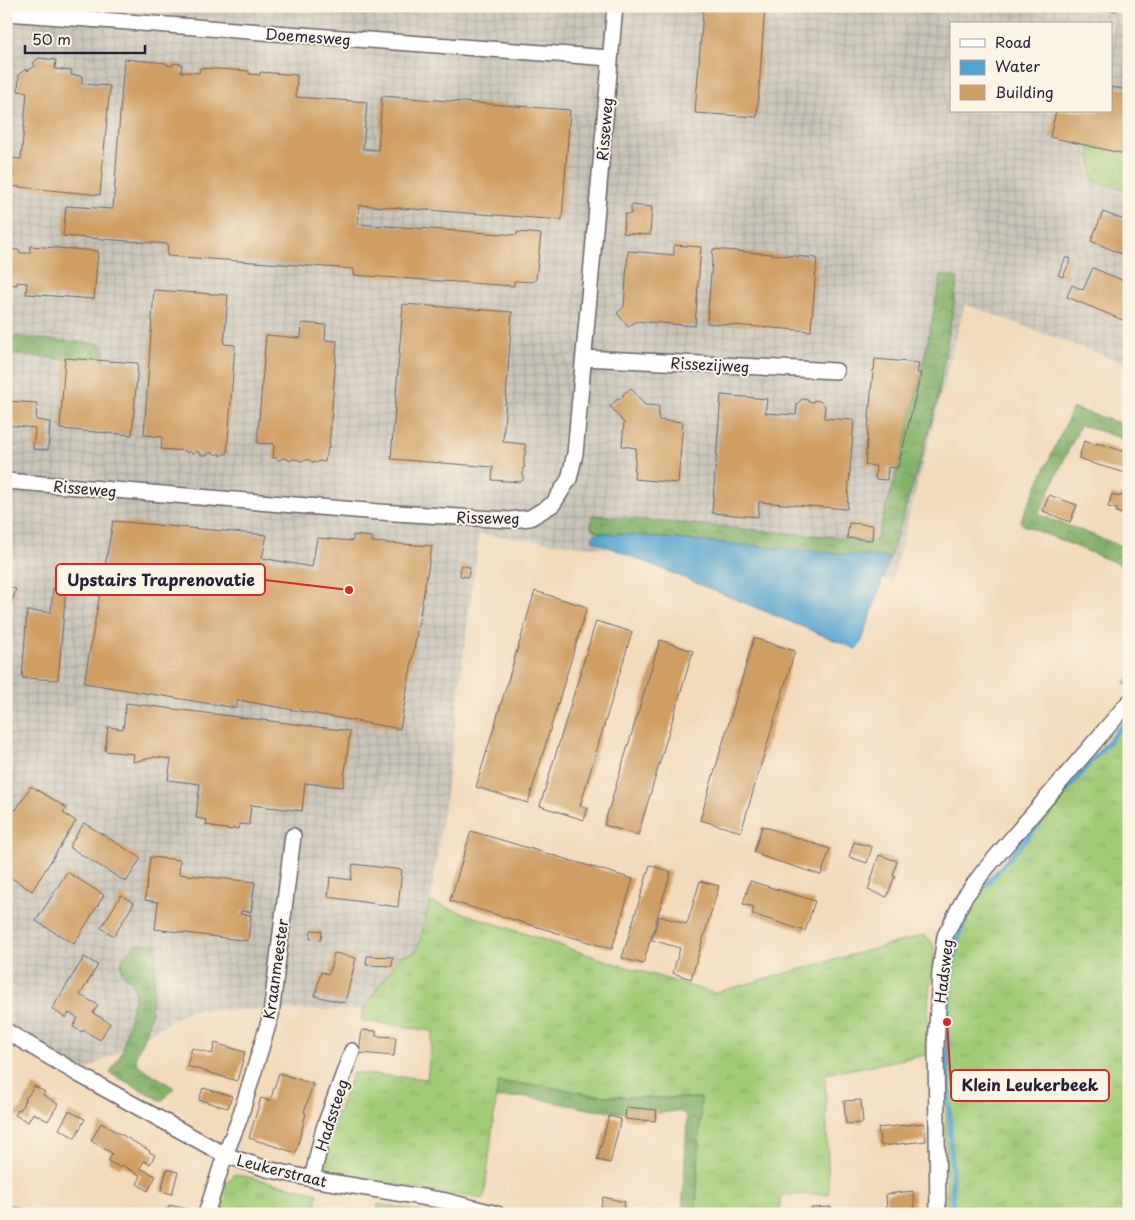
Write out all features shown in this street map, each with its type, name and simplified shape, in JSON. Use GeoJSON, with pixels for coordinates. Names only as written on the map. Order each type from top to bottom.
{"type":"FeatureCollection","features":[{"type":"Feature","properties":{"kind":"street","name":"Risseweg"},"geometry":{"type":"LineString","coordinates":[[6,481],[379,512],[509,520],[530,518],[553,504],[569,479],[575,454],[616,6]]}},
{"type":"Feature","properties":{"kind":"street","name":"Doemesweg"},"geometry":{"type":"LineString","coordinates":[[6,13],[610,58]]}},
{"type":"Feature","properties":{"kind":"street","name":"Rissezijweg"},"geometry":{"type":"LineString","coordinates":[[584,358],[836,371]]}},
{"type":"Feature","properties":{"kind":"street","name":"Hadsweg"},"geometry":{"type":"LineString","coordinates":[[938,1214],[936,1046],[940,972],[945,936],[964,898],[983,872],[1129,702]]}},
{"type":"Feature","properties":{"kind":"street","name":"Kraanmeester"},"geometry":{"type":"LineString","coordinates":[[206,1214],[225,1155],[239,1120],[271,1015],[293,836]]}},
{"type":"Feature","properties":{"kind":"street","name":"Leukerstraat"},"geometry":{"type":"LineString","coordinates":[[6,1031],[225,1155],[267,1169],[312,1179],[446,1201],[497,1214]]}},
{"type":"Feature","properties":{"kind":"street","name":"Hadssteeg"},"geometry":{"type":"LineString","coordinates":[[312,1179],[324,1128],[352,1052]]}},
{"type":"Feature","properties":{"kind":"shaded area"},"geometry":{"type":"Polygon","coordinates":[[[6,6],[1129,6],[1129,365],[965,304],[892,581],[479,534],[448,779],[414,1010],[190,1010],[81,1073],[6,1023],[6,6]]]}},
{"type":"Feature","properties":{"kind":"green space"},"geometry":{"type":"Polygon","coordinates":[[[1090,146],[1129,155],[1129,190],[1093,180],[1090,146]]]}},
{"type":"Feature","properties":{"kind":"green space"},"geometry":{"type":"Polygon","coordinates":[[[941,276],[958,278],[937,403],[890,558],[598,532],[591,528],[592,515],[876,541],[898,468],[921,373],[941,276]]]}},
{"type":"Feature","properties":{"kind":"green space"},"geometry":{"type":"Polygon","coordinates":[[[6,336],[101,344],[104,349],[104,360],[98,362],[6,354],[6,336]]]}},
{"type":"Feature","properties":{"kind":"green space"},"geometry":{"type":"Polygon","coordinates":[[[1073,408],[1129,426],[1129,441],[1080,426],[1039,513],[1129,549],[1129,568],[1023,525],[1020,522],[1073,408]]]}},
{"type":"Feature","properties":{"kind":"green space"},"geometry":{"type":"Polygon","coordinates":[[[1129,716],[1129,1214],[947,1214],[945,1024],[950,974],[960,926],[970,901],[1129,716]]]}},
{"type":"Feature","properties":{"kind":"green space"},"geometry":{"type":"Polygon","coordinates":[[[430,902],[610,962],[714,993],[924,935],[932,942],[936,955],[929,993],[926,1055],[825,1074],[829,1194],[781,1195],[779,1214],[696,1214],[701,1098],[609,1096],[545,1086],[498,1082],[484,1199],[320,1174],[327,1140],[353,1073],[427,1079],[433,1031],[361,1021],[363,1010],[400,956],[416,952],[430,902]]]}},
{"type":"Feature","properties":{"kind":"green space"},"geometry":{"type":"Polygon","coordinates":[[[136,944],[157,944],[151,1015],[136,1055],[137,1064],[174,1088],[162,1101],[110,1073],[122,1052],[135,994],[132,982],[122,973],[121,964],[124,956],[136,944]]]}},
{"type":"Feature","properties":{"kind":"green space"},"geometry":{"type":"Polygon","coordinates":[[[498,1082],[545,1086],[609,1096],[701,1098],[696,1214],[682,1214],[687,1122],[686,1116],[682,1112],[628,1113],[594,1110],[528,1097],[496,1098],[498,1082]]]}},
{"type":"Feature","properties":{"kind":"green space"},"geometry":{"type":"Polygon","coordinates":[[[235,1174],[318,1193],[315,1214],[215,1214],[226,1183],[235,1174]]]}},
{"type":"Feature","properties":{"kind":"green space"},"geometry":{"type":"Polygon","coordinates":[[[378,1204],[436,1214],[377,1214],[378,1204]]]}},
{"type":"Feature","properties":{"kind":"water"},"geometry":{"type":"Polygon","coordinates":[[[598,532],[890,558],[862,641],[856,649],[592,540],[593,536],[598,532]]]}},
{"type":"Feature","properties":{"kind":"building"},"geometry":{"type":"Polygon","coordinates":[[[662,6],[765,6],[757,117],[695,113],[703,11],[666,10],[662,6]]]}},
{"type":"Feature","properties":{"kind":"building"},"geometry":{"type":"Polygon","coordinates":[[[1067,6],[1117,6],[1117,11],[1067,8],[1067,6]]]}},
{"type":"Feature","properties":{"kind":"building"},"geometry":{"type":"Polygon","coordinates":[[[39,58],[56,60],[55,69],[72,71],[71,75],[82,76],[82,84],[110,86],[100,195],[9,186],[10,176],[13,177],[13,168],[10,168],[11,158],[21,159],[27,92],[18,91],[19,74],[35,66],[33,63],[39,58]]]}},
{"type":"Feature","properties":{"kind":"building"},"geometry":{"type":"Polygon","coordinates":[[[124,59],[167,63],[167,65],[173,66],[173,63],[182,64],[181,72],[199,73],[200,68],[249,71],[249,74],[260,75],[260,72],[297,75],[296,97],[367,102],[363,149],[378,150],[382,96],[570,110],[562,220],[359,205],[358,224],[517,235],[517,232],[541,234],[536,279],[533,282],[514,281],[514,286],[354,275],[354,269],[167,256],[168,244],[63,236],[66,206],[113,209],[124,59]]]}},
{"type":"Feature","properties":{"kind":"building"},"geometry":{"type":"Polygon","coordinates":[[[1112,87],[1129,90],[1129,155],[1050,137],[1056,112],[1112,112],[1112,87]]]}},
{"type":"Feature","properties":{"kind":"building"},"geometry":{"type":"Polygon","coordinates":[[[631,205],[652,207],[650,235],[623,233],[625,214],[631,214],[631,205]]]}},
{"type":"Feature","properties":{"kind":"building"},"geometry":{"type":"Polygon","coordinates":[[[1103,212],[1129,222],[1129,257],[1091,241],[1103,212]]]}},
{"type":"Feature","properties":{"kind":"building"},"geometry":{"type":"Polygon","coordinates":[[[674,245],[701,247],[695,326],[636,321],[628,327],[617,313],[624,307],[628,251],[674,255],[674,245]]]}},
{"type":"Feature","properties":{"kind":"building"},"geometry":{"type":"Polygon","coordinates":[[[30,246],[98,251],[94,299],[26,294],[27,283],[17,282],[17,285],[6,284],[6,249],[20,250],[19,253],[30,253],[30,246]]]}},
{"type":"Feature","properties":{"kind":"building"},"geometry":{"type":"Polygon","coordinates":[[[713,249],[817,258],[811,331],[707,323],[713,249]]]}},
{"type":"Feature","properties":{"kind":"building"},"geometry":{"type":"Polygon","coordinates":[[[1066,257],[1071,259],[1063,277],[1058,275],[1066,257]]]}},
{"type":"Feature","properties":{"kind":"building"},"geometry":{"type":"Polygon","coordinates":[[[1093,268],[1129,283],[1129,310],[1125,321],[1067,297],[1072,285],[1083,290],[1093,268]]]}},
{"type":"Feature","properties":{"kind":"building"},"geometry":{"type":"Polygon","coordinates":[[[154,290],[228,295],[224,344],[235,345],[227,454],[221,456],[219,453],[216,455],[210,453],[201,455],[199,452],[193,454],[190,451],[188,453],[186,451],[161,449],[162,437],[144,435],[154,290]]]}},
{"type":"Feature","properties":{"kind":"building"},"geometry":{"type":"Polygon","coordinates":[[[403,304],[512,312],[503,442],[525,444],[526,454],[524,455],[523,480],[520,482],[492,480],[493,467],[391,459],[403,304]]]}},
{"type":"Feature","properties":{"kind":"building"},"geometry":{"type":"Polygon","coordinates":[[[302,323],[326,325],[325,340],[337,341],[329,448],[326,453],[325,462],[319,461],[317,463],[310,460],[301,461],[293,459],[289,461],[282,458],[278,460],[273,458],[274,444],[257,443],[266,335],[301,338],[302,323]]]}},
{"type":"Feature","properties":{"kind":"building"},"geometry":{"type":"Polygon","coordinates":[[[65,358],[138,363],[132,435],[60,429],[65,358]]]}},
{"type":"Feature","properties":{"kind":"building"},"geometry":{"type":"Polygon","coordinates":[[[875,359],[919,363],[917,373],[921,373],[898,468],[888,467],[887,480],[875,479],[876,466],[865,465],[875,359]]]}},
{"type":"Feature","properties":{"kind":"building"},"geometry":{"type":"Polygon","coordinates":[[[631,388],[645,405],[659,406],[658,420],[683,422],[678,483],[634,479],[636,448],[622,446],[624,423],[610,406],[618,399],[624,397],[622,395],[631,388]]]}},
{"type":"Feature","properties":{"kind":"building"},"geometry":{"type":"Polygon","coordinates":[[[721,395],[767,399],[765,413],[796,415],[797,404],[802,399],[808,400],[808,402],[820,401],[825,406],[824,418],[854,420],[847,509],[759,502],[758,517],[712,513],[721,395]]]}},
{"type":"Feature","properties":{"kind":"building"},"geometry":{"type":"Polygon","coordinates":[[[6,401],[37,403],[36,420],[50,422],[48,450],[33,449],[35,428],[6,425],[6,401]]]}},
{"type":"Feature","properties":{"kind":"building"},"geometry":{"type":"Polygon","coordinates":[[[1084,441],[1129,453],[1129,474],[1079,458],[1084,441]]]}},
{"type":"Feature","properties":{"kind":"building"},"geometry":{"type":"Polygon","coordinates":[[[1112,494],[1129,498],[1129,516],[1116,512],[1117,509],[1108,507],[1112,494]]]}},
{"type":"Feature","properties":{"kind":"building"},"geometry":{"type":"Polygon","coordinates":[[[1049,495],[1077,505],[1070,522],[1043,511],[1049,495]]]}},
{"type":"Feature","properties":{"kind":"building"},"geometry":{"type":"Polygon","coordinates":[[[113,521],[267,535],[262,558],[312,567],[317,538],[353,541],[353,535],[372,537],[372,542],[432,546],[400,729],[238,700],[236,708],[84,683],[113,521]]]}},
{"type":"Feature","properties":{"kind":"building"},"geometry":{"type":"Polygon","coordinates":[[[849,523],[873,525],[872,540],[847,538],[849,523]]]}},
{"type":"Feature","properties":{"kind":"building"},"geometry":{"type":"Polygon","coordinates":[[[461,565],[470,567],[468,577],[460,576],[461,565]]]}},
{"type":"Feature","properties":{"kind":"building"},"geometry":{"type":"Polygon","coordinates":[[[6,586],[16,589],[7,616],[6,616],[6,586]]]}},
{"type":"Feature","properties":{"kind":"building"},"geometry":{"type":"Polygon","coordinates":[[[53,588],[66,589],[58,680],[22,678],[27,611],[51,612],[53,588]]]}},
{"type":"Feature","properties":{"kind":"building"},"geometry":{"type":"Polygon","coordinates":[[[535,591],[587,607],[528,803],[476,787],[535,591]]]}},
{"type":"Feature","properties":{"kind":"building"},"geometry":{"type":"Polygon","coordinates":[[[596,621],[632,632],[580,806],[588,808],[584,820],[540,806],[596,621]]]}},
{"type":"Feature","properties":{"kind":"building"},"geometry":{"type":"Polygon","coordinates":[[[754,638],[795,651],[741,832],[700,820],[754,638]]]}},
{"type":"Feature","properties":{"kind":"building"},"geometry":{"type":"Polygon","coordinates":[[[660,640],[693,651],[638,835],[604,825],[660,640]]]}},
{"type":"Feature","properties":{"kind":"building"},"geometry":{"type":"Polygon","coordinates":[[[126,703],[350,731],[343,787],[305,783],[302,811],[251,805],[249,825],[239,824],[238,829],[233,828],[232,830],[206,825],[207,820],[196,818],[200,784],[168,780],[171,759],[155,757],[133,762],[134,754],[105,751],[108,727],[123,729],[126,703]]]}},
{"type":"Feature","properties":{"kind":"building"},"geometry":{"type":"Polygon","coordinates":[[[31,786],[67,808],[63,813],[76,821],[32,891],[8,876],[6,879],[6,822],[31,786]]]}},
{"type":"Feature","properties":{"kind":"building"},"geometry":{"type":"Polygon","coordinates":[[[84,823],[141,858],[126,882],[69,847],[84,823]]]}},
{"type":"Feature","properties":{"kind":"building"},"geometry":{"type":"Polygon","coordinates":[[[762,826],[830,849],[821,875],[761,856],[761,854],[754,852],[762,826]]]}},
{"type":"Feature","properties":{"kind":"building"},"geometry":{"type":"Polygon","coordinates":[[[471,831],[633,879],[612,949],[450,901],[471,831]]]}},
{"type":"Feature","properties":{"kind":"building"},"geometry":{"type":"Polygon","coordinates":[[[854,842],[872,847],[867,863],[849,857],[854,842]]]}},
{"type":"Feature","properties":{"kind":"building"},"geometry":{"type":"Polygon","coordinates":[[[879,855],[897,861],[893,876],[896,877],[887,897],[868,890],[879,855]]]}},
{"type":"Feature","properties":{"kind":"building"},"geometry":{"type":"Polygon","coordinates":[[[150,857],[180,860],[179,874],[255,882],[251,912],[241,911],[240,914],[251,915],[248,941],[155,929],[158,902],[145,900],[150,857]]]}},
{"type":"Feature","properties":{"kind":"building"},"geometry":{"type":"Polygon","coordinates":[[[353,864],[402,870],[398,907],[328,897],[330,877],[351,880],[353,864]]]}},
{"type":"Feature","properties":{"kind":"building"},"geometry":{"type":"Polygon","coordinates":[[[650,865],[671,872],[643,964],[622,958],[650,865]]]}},
{"type":"Feature","properties":{"kind":"building"},"geometry":{"type":"Polygon","coordinates":[[[67,872],[104,895],[74,944],[36,921],[67,872]]]}},
{"type":"Feature","properties":{"kind":"building"},"geometry":{"type":"Polygon","coordinates":[[[700,881],[719,886],[691,979],[673,973],[680,948],[652,940],[659,916],[687,924],[700,881]]]}},
{"type":"Feature","properties":{"kind":"building"},"geometry":{"type":"Polygon","coordinates":[[[750,881],[815,901],[805,931],[752,914],[754,907],[743,904],[750,881]]]}},
{"type":"Feature","properties":{"kind":"building"},"geometry":{"type":"Polygon","coordinates":[[[121,895],[134,903],[114,936],[101,928],[121,895]]]}},
{"type":"Feature","properties":{"kind":"building"},"geometry":{"type":"Polygon","coordinates":[[[311,930],[322,931],[321,940],[310,939],[311,930]]]}},
{"type":"Feature","properties":{"kind":"building"},"geometry":{"type":"Polygon","coordinates":[[[334,953],[356,958],[345,1003],[315,996],[321,972],[329,974],[334,953]]]}},
{"type":"Feature","properties":{"kind":"building"},"geometry":{"type":"Polygon","coordinates":[[[367,956],[393,957],[392,966],[366,965],[367,956]]]}},
{"type":"Feature","properties":{"kind":"building"},"geometry":{"type":"Polygon","coordinates":[[[84,957],[98,965],[80,995],[98,1005],[93,1013],[110,1023],[100,1040],[83,1030],[82,1032],[73,1027],[78,1018],[69,1013],[66,1018],[52,1009],[84,957]]]}},
{"type":"Feature","properties":{"kind":"building"},"geometry":{"type":"Polygon","coordinates":[[[362,1030],[376,1031],[376,1036],[396,1037],[394,1056],[359,1053],[362,1030]]]}},
{"type":"Feature","properties":{"kind":"building"},"geometry":{"type":"Polygon","coordinates":[[[215,1043],[245,1052],[237,1081],[187,1066],[192,1048],[212,1054],[215,1043]]]}},
{"type":"Feature","properties":{"kind":"building"},"geometry":{"type":"Polygon","coordinates":[[[279,1073],[313,1084],[304,1112],[306,1113],[296,1153],[249,1138],[261,1098],[270,1101],[279,1073]]]}},
{"type":"Feature","properties":{"kind":"building"},"geometry":{"type":"Polygon","coordinates":[[[34,1086],[45,1092],[43,1095],[58,1104],[48,1121],[33,1113],[28,1122],[15,1115],[21,1109],[26,1097],[34,1086]]]}},
{"type":"Feature","properties":{"kind":"building"},"geometry":{"type":"Polygon","coordinates":[[[203,1088],[232,1096],[228,1108],[199,1100],[203,1088]]]}},
{"type":"Feature","properties":{"kind":"building"},"geometry":{"type":"Polygon","coordinates":[[[861,1100],[863,1123],[846,1124],[844,1101],[861,1100]]]}},
{"type":"Feature","properties":{"kind":"building"},"geometry":{"type":"Polygon","coordinates":[[[626,1107],[657,1110],[655,1121],[625,1119],[626,1107]]]}},
{"type":"Feature","properties":{"kind":"building"},"geometry":{"type":"Polygon","coordinates":[[[69,1111],[85,1119],[75,1138],[59,1129],[69,1111]]]}},
{"type":"Feature","properties":{"kind":"building"},"geometry":{"type":"Polygon","coordinates":[[[609,1116],[621,1119],[610,1163],[597,1160],[609,1116]]]}},
{"type":"Feature","properties":{"kind":"building"},"geometry":{"type":"Polygon","coordinates":[[[101,1123],[155,1155],[150,1164],[144,1161],[140,1168],[156,1176],[148,1191],[137,1184],[141,1176],[122,1165],[121,1168],[108,1161],[112,1153],[91,1141],[101,1123]]]}},
{"type":"Feature","properties":{"kind":"building"},"geometry":{"type":"Polygon","coordinates":[[[924,1123],[926,1141],[881,1146],[878,1128],[924,1123]]]}},
{"type":"Feature","properties":{"kind":"building"},"geometry":{"type":"Polygon","coordinates":[[[167,1169],[178,1172],[172,1194],[161,1191],[167,1169]]]}},
{"type":"Feature","properties":{"kind":"building"},"geometry":{"type":"Polygon","coordinates":[[[913,1191],[915,1208],[887,1211],[886,1194],[913,1191]]]}},
{"type":"Feature","properties":{"kind":"building"},"geometry":{"type":"Polygon","coordinates":[[[603,1197],[625,1202],[623,1211],[632,1214],[599,1214],[603,1197]]]}},
{"type":"Feature","properties":{"kind":"building"},"geometry":{"type":"Polygon","coordinates":[[[6,1205],[43,1213],[43,1214],[6,1214],[6,1205]]]}},
{"type":"Feature","properties":{"kind":"building"},"geometry":{"type":"Polygon","coordinates":[[[169,1205],[188,1209],[187,1214],[167,1214],[169,1205]]]}},
{"type":"Feature","properties":{"kind":"building"},"geometry":{"type":"Polygon","coordinates":[[[831,1207],[831,1214],[811,1214],[811,1208],[831,1207]]]}},
{"type":"Feature","properties":{"kind":"waterway"},"geometry":{"type":"LineString","coordinates":[[1054,806],[1129,717]]}},
{"type":"Feature","properties":{"kind":"waterway"},"geometry":{"type":"LineString","coordinates":[[953,1214],[947,1022],[951,976],[958,938],[971,905],[984,887],[1039,824]]}},
{"type":"Feature","properties":{"kind":"place","name":"Upstairs Traprenovatie"},"geometry":{"type":"Point","coordinates":[349,590]}},
{"type":"Feature","properties":{"kind":"place","name":"Klein Leukerbeek"},"geometry":{"type":"Point","coordinates":[947,1022]}}]}
